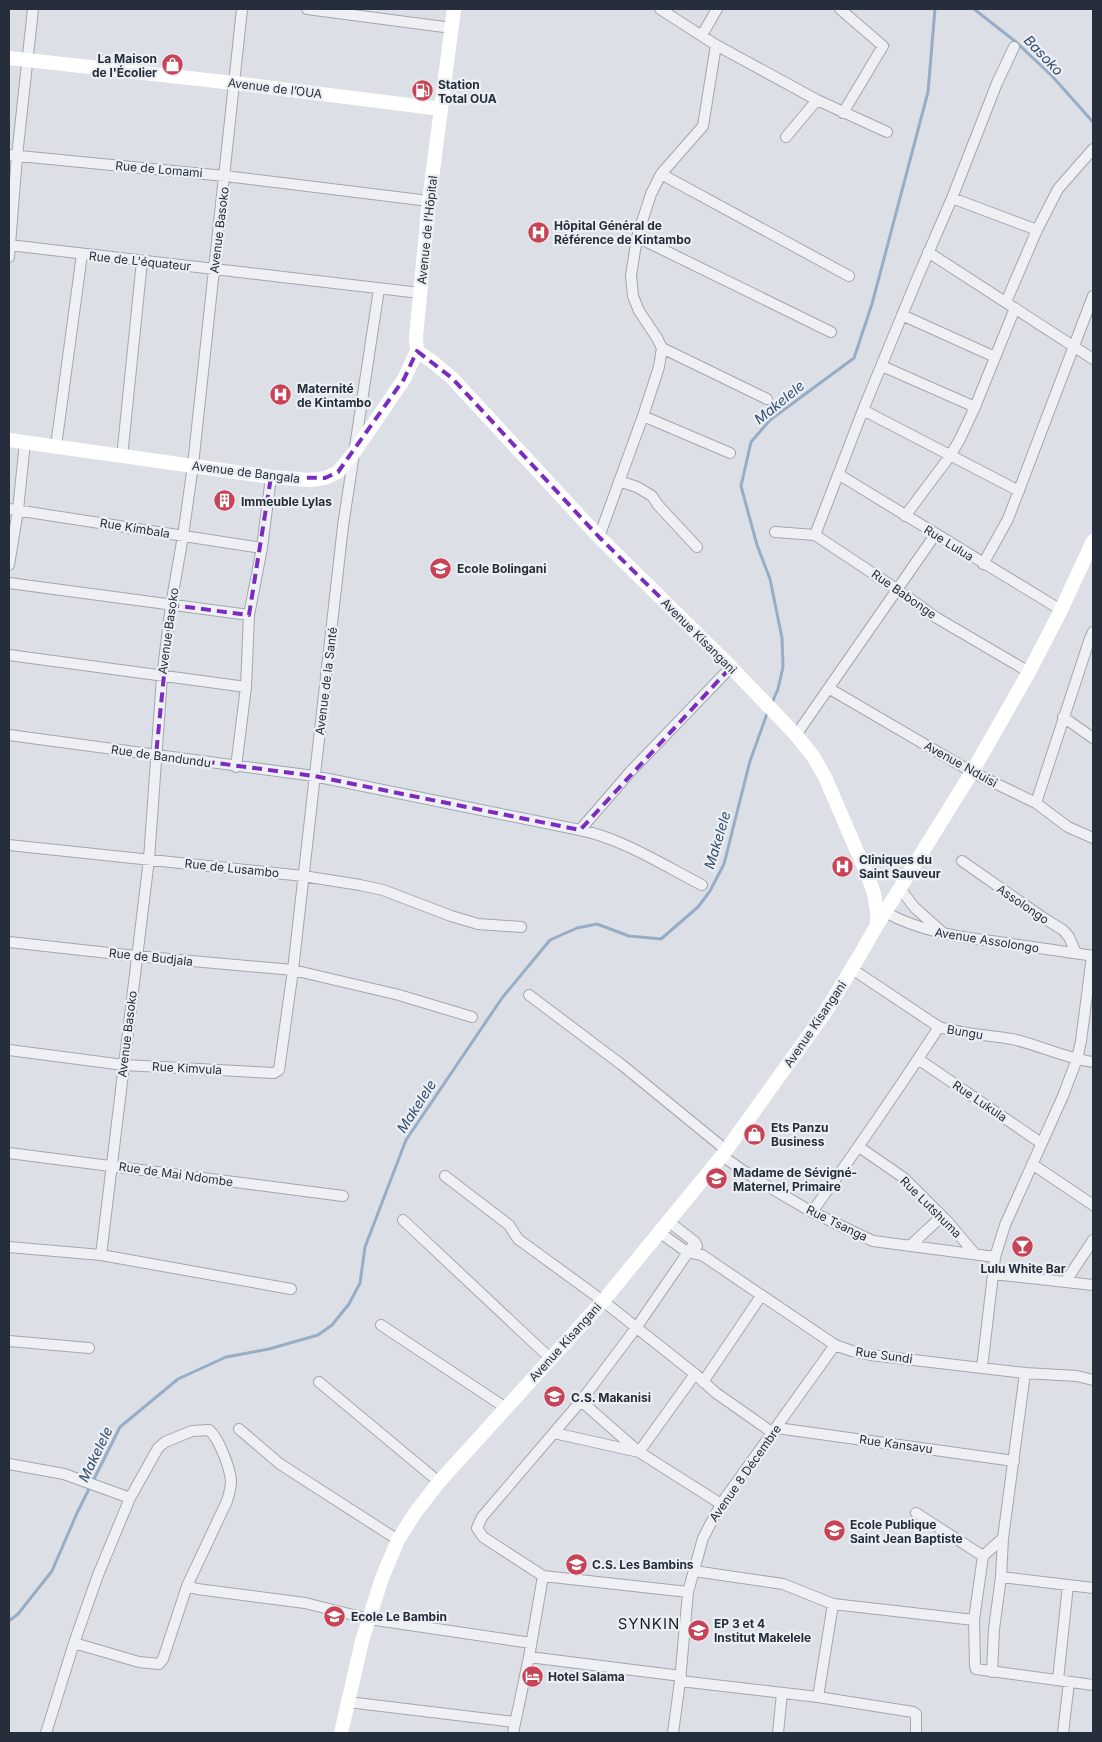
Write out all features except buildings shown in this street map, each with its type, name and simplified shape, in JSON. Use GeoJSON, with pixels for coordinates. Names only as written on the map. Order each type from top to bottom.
{"type":"FeatureCollection","features":[{"type":"Feature","properties":{"kind":"street"},"geometry":{"type":"LineString","coordinates":[[9,257],[13,155],[33,9]]}},
{"type":"Feature","properties":{"kind":"street","name":"Avenue Basoko"},"geometry":{"type":"LineString","coordinates":[[101,1255],[149,859],[162,677],[171,605],[193,466],[242,9]]}},
{"type":"Feature","properties":{"kind":"street"},"geometry":{"type":"LineString","coordinates":[[307,9],[452,28]]}},
{"type":"Feature","properties":{"kind":"street"},"geometry":{"type":"LineString","coordinates":[[441,109],[454,9]]}},
{"type":"Feature","properties":{"kind":"street"},"geometry":{"type":"LineString","coordinates":[[660,9],[716,45],[817,100],[887,132]]}},
{"type":"Feature","properties":{"kind":"street"},"geometry":{"type":"LineString","coordinates":[[702,35],[717,9]]}},
{"type":"Feature","properties":{"kind":"street"},"geometry":{"type":"LineString","coordinates":[[840,9],[882,46],[843,113]]}},
{"type":"Feature","properties":{"kind":"street"},"geometry":{"type":"LineString","coordinates":[[599,537],[659,368],[662,348],[633,296],[631,276],[637,237],[651,194],[661,174],[703,126],[716,45]]}},
{"type":"Feature","properties":{"kind":"street"},"geometry":{"type":"LineString","coordinates":[[815,535],[863,410],[1014,47]]}},
{"type":"Feature","properties":{"kind":"street","name":"Avenue de l’OUA"},"geometry":{"type":"LineString","coordinates":[[9,58],[234,83],[441,109]]}},
{"type":"Feature","properties":{"kind":"street"},"geometry":{"type":"LineString","coordinates":[[786,137],[817,100]]}},
{"type":"Feature","properties":{"kind":"street","name":"Avenue de l’Hôpital"},"geometry":{"type":"LineString","coordinates":[[417,351],[420,293],[429,201],[441,109]]}},
{"type":"Feature","properties":{"kind":"street"},"geometry":{"type":"LineString","coordinates":[[905,516],[950,456],[975,407],[1037,230],[1058,189],[1093,149]]}},
{"type":"Feature","properties":{"kind":"street","name":"Rue de Lomami"},"geometry":{"type":"LineString","coordinates":[[13,155],[225,176],[429,201]]}},
{"type":"Feature","properties":{"kind":"street"},"geometry":{"type":"LineString","coordinates":[[661,174],[849,276]]}},
{"type":"Feature","properties":{"kind":"street"},"geometry":{"type":"LineString","coordinates":[[952,198],[1037,230]]}},
{"type":"Feature","properties":{"kind":"street"},"geometry":{"type":"LineString","coordinates":[[637,237],[832,332]]}},
{"type":"Feature","properties":{"kind":"street","name":"Rue de L'équateur"},"geometry":{"type":"LineString","coordinates":[[10,245],[420,293]]}},
{"type":"Feature","properties":{"kind":"street"},"geometry":{"type":"LineString","coordinates":[[928,252],[1093,359]]}},
{"type":"Feature","properties":{"kind":"street"},"geometry":{"type":"LineString","coordinates":[[56,446],[82,254]]}},
{"type":"Feature","properties":{"kind":"street"},"geometry":{"type":"LineString","coordinates":[[122,457],[142,261]]}},
{"type":"Feature","properties":{"kind":"street","name":"Avenue de la Santé"},"geometry":{"type":"LineString","coordinates":[[277,1072],[280,1067],[292,970],[353,454],[379,289]]}},
{"type":"Feature","properties":{"kind":"street"},"geometry":{"type":"LineString","coordinates":[[983,564],[1003,528],[1019,491],[1093,296]]}},
{"type":"Feature","properties":{"kind":"street"},"geometry":{"type":"LineString","coordinates":[[902,315],[994,357]]}},
{"type":"Feature","properties":{"kind":"street"},"geometry":{"type":"LineString","coordinates":[[662,348],[767,399]]}},
{"type":"Feature","properties":{"kind":"street","name":"Avenue de Bangala"},"geometry":{"type":"LineString","coordinates":[[9,440],[271,477],[310,480],[325,478],[338,472],[353,454],[404,379],[417,351]]}},
{"type":"Feature","properties":{"kind":"street","name":"Avenue Kisangani"},"geometry":{"type":"LineString","coordinates":[[341,1733],[369,1619],[382,1578],[398,1540],[415,1513],[439,1482],[551,1360],[602,1301],[724,1153],[812,1032],[877,925],[874,894],[825,777],[813,756],[796,735],[754,691],[599,537],[452,378],[417,351]]}},
{"type":"Feature","properties":{"kind":"street"},"geometry":{"type":"LineString","coordinates":[[882,366],[975,407]]}},
{"type":"Feature","properties":{"kind":"street"},"geometry":{"type":"LineString","coordinates":[[863,410],[1019,491]]}},
{"type":"Feature","properties":{"kind":"street"},"geometry":{"type":"LineString","coordinates":[[643,416],[730,453]]}},
{"type":"Feature","properties":{"kind":"street"},"geometry":{"type":"LineString","coordinates":[[9,565],[13,509],[25,442]]}},
{"type":"Feature","properties":{"kind":"street","name":"Rue Lulua"},"geometry":{"type":"LineString","coordinates":[[838,474],[935,535],[1061,610]]}},
{"type":"Feature","properties":{"kind":"street"},"geometry":{"type":"LineString","coordinates":[[236,767],[246,687],[249,615],[262,548],[271,477]]}},
{"type":"Feature","properties":{"kind":"street"},"geometry":{"type":"LineString","coordinates":[[620,480],[652,496],[697,547]]}},
{"type":"Feature","properties":{"kind":"street","name":"Rue Kimbala"},"geometry":{"type":"LineString","coordinates":[[13,509],[262,548]]}},
{"type":"Feature","properties":{"kind":"street","name":"Rue Babonge"},"geometry":{"type":"LineString","coordinates":[[775,532],[815,535],[937,618],[1029,672]]}},
{"type":"Feature","properties":{"kind":"street"},"geometry":{"type":"LineString","coordinates":[[796,735],[830,689],[935,535]]}},
{"type":"Feature","properties":{"kind":"street"},"geometry":{"type":"LineString","coordinates":[[877,925],[972,772],[1029,672],[1061,610],[1093,541]]}},
{"type":"Feature","properties":{"kind":"street"},"geometry":{"type":"LineString","coordinates":[[9,583],[249,615]]}},
{"type":"Feature","properties":{"kind":"street"},"geometry":{"type":"LineString","coordinates":[[1036,803],[1063,717],[1092,639]]}},
{"type":"Feature","properties":{"kind":"street"},"geometry":{"type":"LineString","coordinates":[[9,655],[246,687]]}},
{"type":"Feature","properties":{"kind":"street"},"geometry":{"type":"LineString","coordinates":[[580,830],[631,771],[730,667]]}},
{"type":"Feature","properties":{"kind":"street","name":"Avenue Nduisi"},"geometry":{"type":"LineString","coordinates":[[830,689],[972,772],[1036,803],[1068,827],[1093,838]]}},
{"type":"Feature","properties":{"kind":"street"},"geometry":{"type":"LineString","coordinates":[[1063,717],[1093,738]]}},
{"type":"Feature","properties":{"kind":"street","name":"Rue de Bandundu"},"geometry":{"type":"LineString","coordinates":[[9,735],[314,776],[580,830],[597,834],[621,844],[702,885]]}},
{"type":"Feature","properties":{"kind":"street","name":"Rue de Lusambo"},"geometry":{"type":"LineString","coordinates":[[9,845],[303,876],[372,887],[450,916],[478,924],[521,927]]}},
{"type":"Feature","properties":{"kind":"street","name":"Assolongo"},"geometry":{"type":"LineString","coordinates":[[962,861],[1063,930],[1069,937],[1076,953]]}},
{"type":"Feature","properties":{"kind":"street"},"geometry":{"type":"LineString","coordinates":[[899,887],[914,907],[945,934]]}},
{"type":"Feature","properties":{"kind":"street","name":"Avenue Assolongo"},"geometry":{"type":"LineString","coordinates":[[885,912],[914,926],[945,934],[1093,956]]}},
{"type":"Feature","properties":{"kind":"street","name":"Rue de Budjala"},"geometry":{"type":"LineString","coordinates":[[9,942],[292,970],[399,995],[472,1017]]}},
{"type":"Feature","properties":{"kind":"street"},"geometry":{"type":"LineString","coordinates":[[982,1368],[995,1256],[1004,1225],[1063,1096],[1077,1059],[1093,956]]}},
{"type":"Feature","properties":{"kind":"street","name":"Bungu"},"geometry":{"type":"LineString","coordinates":[[852,969],[939,1028],[1011,1039],[1093,1062]]}},
{"type":"Feature","properties":{"kind":"street","name":"Rue Tsanga"},"geometry":{"type":"LineString","coordinates":[[528,995],[627,1068],[757,1180],[812,1212],[873,1241],[995,1256]]}},
{"type":"Feature","properties":{"kind":"street"},"geometry":{"type":"LineString","coordinates":[[812,1212],[859,1147],[939,1028]]}},
{"type":"Feature","properties":{"kind":"street","name":"Rue Kimvula"},"geometry":{"type":"LineString","coordinates":[[9,1050],[124,1065],[277,1072]]}},
{"type":"Feature","properties":{"kind":"street","name":"Rue Lukula"},"geometry":{"type":"LineString","coordinates":[[918,1059],[1041,1144]]}},
{"type":"Feature","properties":{"kind":"street","name":"Rue Lutshuma"},"geometry":{"type":"LineString","coordinates":[[859,1147],[904,1178],[942,1216],[975,1254]]}},
{"type":"Feature","properties":{"kind":"street","name":"Rue de Mai Ndombe"},"geometry":{"type":"LineString","coordinates":[[9,1153],[343,1196]]}},
{"type":"Feature","properties":{"kind":"street"},"geometry":{"type":"LineString","coordinates":[[1032,1164],[1093,1205]]}},
{"type":"Feature","properties":{"kind":"street","name":"Rue Kansavu"},"geometry":{"type":"LineString","coordinates":[[445,1176],[508,1225],[518,1239],[602,1301],[716,1393],[775,1430],[1014,1461]]}},
{"type":"Feature","properties":{"kind":"street"},"geometry":{"type":"LineString","coordinates":[[910,1246],[942,1216]]}},
{"type":"Feature","properties":{"kind":"street"},"geometry":{"type":"LineString","coordinates":[[403,1220],[551,1360]]}},
{"type":"Feature","properties":{"kind":"street","name":"Rue Sundi"},"geometry":{"type":"LineString","coordinates":[[668,1220],[694,1242],[702,1255]]}},
{"type":"Feature","properties":{"kind":"street","name":"Rue Sundi"},"geometry":{"type":"LineString","coordinates":[[659,1232],[687,1252],[702,1255],[835,1345],[852,1351],[871,1355],[1025,1373],[1069,1375],[1093,1380]]}},
{"type":"Feature","properties":{"kind":"street"},"geometry":{"type":"LineString","coordinates":[[1066,1281],[1093,1240]]}},
{"type":"Feature","properties":{"kind":"street"},"geometry":{"type":"LineString","coordinates":[[688,1592],[543,1576],[483,1537],[477,1528],[482,1517],[554,1433],[636,1328],[694,1242]]}},
{"type":"Feature","properties":{"kind":"street"},"geometry":{"type":"LineString","coordinates":[[9,1247],[101,1255],[291,1289]]}},
{"type":"Feature","properties":{"kind":"street"},"geometry":{"type":"LineString","coordinates":[[993,1274],[1093,1285]]}},
{"type":"Feature","properties":{"kind":"street"},"geometry":{"type":"LineString","coordinates":[[639,1452],[699,1378],[761,1296]]}},
{"type":"Feature","properties":{"kind":"street"},"geometry":{"type":"LineString","coordinates":[[380,1325],[506,1408]]}},
{"type":"Feature","properties":{"kind":"street"},"geometry":{"type":"LineString","coordinates":[[9,1341],[89,1348]]}},
{"type":"Feature","properties":{"kind":"street","name":"Avenue 8 Décembre"},"geometry":{"type":"LineString","coordinates":[[673,1733],[688,1592],[703,1538],[721,1504],[835,1345]]}},
{"type":"Feature","properties":{"kind":"street"},"geometry":{"type":"LineString","coordinates":[[992,1672],[994,1629],[1001,1577],[1003,1538],[1025,1373]]}},
{"type":"Feature","properties":{"kind":"street"},"geometry":{"type":"LineString","coordinates":[[319,1382],[439,1482]]}},
{"type":"Feature","properties":{"kind":"street"},"geometry":{"type":"LineString","coordinates":[[580,1401],[639,1452],[721,1504]]}},
{"type":"Feature","properties":{"kind":"street"},"geometry":{"type":"LineString","coordinates":[[239,1429],[280,1464],[398,1540]]}},
{"type":"Feature","properties":{"kind":"street"},"geometry":{"type":"LineString","coordinates":[[46,1733],[74,1643],[98,1576],[130,1498],[158,1448],[165,1442],[192,1431],[209,1430],[216,1438],[231,1479],[230,1488],[227,1500],[187,1586],[163,1659],[159,1664],[139,1662],[74,1643]]}},
{"type":"Feature","properties":{"kind":"street"},"geometry":{"type":"LineString","coordinates":[[554,1433],[639,1452]]}},
{"type":"Feature","properties":{"kind":"street"},"geometry":{"type":"LineString","coordinates":[[9,1464],[64,1474],[130,1498]]}},
{"type":"Feature","properties":{"kind":"street"},"geometry":{"type":"LineString","coordinates":[[916,1513],[983,1556]]}},
{"type":"Feature","properties":{"kind":"street"},"geometry":{"type":"LineString","coordinates":[[1003,1538],[983,1556],[974,1620],[975,1666],[979,1670],[992,1672],[1093,1684]]}},
{"type":"Feature","properties":{"kind":"street"},"geometry":{"type":"LineString","coordinates":[[694,1571],[783,1584],[833,1604],[974,1620]]}},
{"type":"Feature","properties":{"kind":"street"},"geometry":{"type":"LineString","coordinates":[[513,1733],[532,1643],[543,1576]]}},
{"type":"Feature","properties":{"kind":"street"},"geometry":{"type":"LineString","coordinates":[[1001,1577],[1093,1588]]}},
{"type":"Feature","properties":{"kind":"street"},"geometry":{"type":"LineString","coordinates":[[1058,1680],[1068,1585]]}},
{"type":"Feature","properties":{"kind":"street"},"geometry":{"type":"LineString","coordinates":[[187,1586],[197,1589],[317,1605],[369,1619],[532,1643]]}},
{"type":"Feature","properties":{"kind":"street"},"geometry":{"type":"LineString","coordinates":[[818,1697],[833,1604]]}},
{"type":"Feature","properties":{"kind":"street"},"geometry":{"type":"LineString","coordinates":[[529,1657],[914,1712],[917,1718],[916,1733]]}},
{"type":"Feature","properties":{"kind":"street"},"geometry":{"type":"LineString","coordinates":[[1063,1733],[1069,1682]]}},
{"type":"Feature","properties":{"kind":"street"},"geometry":{"type":"LineString","coordinates":[[778,1733],[782,1693]]}},
{"type":"Feature","properties":{"kind":"street"},"geometry":{"type":"LineString","coordinates":[[348,1702],[514,1722]]}},
{"type":"Feature","properties":{"kind":"highlighted area"},"geometry":{"type":"Polygon","coordinates":[[[417,351],[452,378],[599,537],[731,667],[580,830],[314,776],[156,755],[171,605],[249,615],[271,477],[325,478],[338,472],[404,379],[417,351]]]}},
{"type":"Feature","properties":{"kind":"waterway","name":"Makelele"},"geometry":{"type":"LineString","coordinates":[[772,703],[778,689],[783,667],[782,638],[770,579],[757,545],[741,486],[751,442],[770,420],[854,358],[872,304],[928,92],[935,9]]}},
{"type":"Feature","properties":{"kind":"waterway","name":"Basoko"},"geometry":{"type":"LineString","coordinates":[[974,9],[1016,42],[1052,76],[1093,122]]}},
{"type":"Feature","properties":{"kind":"waterway","name":"Makelele"},"geometry":{"type":"LineString","coordinates":[[9,1621],[18,1614],[52,1571],[77,1513],[120,1427],[178,1379],[226,1357],[269,1349],[318,1335],[332,1325],[349,1304],[360,1283],[365,1247],[406,1140],[502,998],[550,940],[577,928],[597,924],[629,936],[661,939],[698,907],[710,891],[724,864],[750,761],[768,711]]}},
{"type":"Feature","properties":{"kind":"place","name":"La Maison de l'Écolier"},"geometry":{"type":"Point","coordinates":[173,65]}},
{"type":"Feature","properties":{"kind":"place","name":"Station Total OUA"},"geometry":{"type":"Point","coordinates":[422,91]}},
{"type":"Feature","properties":{"kind":"place","name":"Hôpital Général de Référence de Kintambo"},"geometry":{"type":"Point","coordinates":[538,232]}},
{"type":"Feature","properties":{"kind":"place","name":"Maternité de Kintambo"},"geometry":{"type":"Point","coordinates":[281,395]}},
{"type":"Feature","properties":{"kind":"place","name":"Immeuble Lylas"},"geometry":{"type":"Point","coordinates":[225,501]}},
{"type":"Feature","properties":{"kind":"place","name":"Ecole Bolingani"},"geometry":{"type":"Point","coordinates":[441,568]}},
{"type":"Feature","properties":{"kind":"place","name":"Cliniques du Saint Sauveur"},"geometry":{"type":"Point","coordinates":[843,866]}},
{"type":"Feature","properties":{"kind":"place","name":"Ets Panzu Business"},"geometry":{"type":"Point","coordinates":[755,1134]}},
{"type":"Feature","properties":{"kind":"place","name":"Madame de Sévigné- Maternel, Primaire"},"geometry":{"type":"Point","coordinates":[717,1179]}},
{"type":"Feature","properties":{"kind":"place","name":"Lulu White Bar"},"geometry":{"type":"Point","coordinates":[1023,1247]}},
{"type":"Feature","properties":{"kind":"place","name":"C.S. Makanisi"},"geometry":{"type":"Point","coordinates":[555,1397]}},
{"type":"Feature","properties":{"kind":"place","name":"Ecole Publique Saint Jean Baptiste"},"geometry":{"type":"Point","coordinates":[834,1531]}},
{"type":"Feature","properties":{"kind":"place","name":"C.S. Les Bambins"},"geometry":{"type":"Point","coordinates":[576,1564]}},
{"type":"Feature","properties":{"kind":"place","name":"Ecole Le Bambin"},"geometry":{"type":"Point","coordinates":[335,1616]}},
{"type":"Feature","properties":{"kind":"place","name":"EP 3 et 4 Institut Makelele"},"geometry":{"type":"Point","coordinates":[698,1630]}},
{"type":"Feature","properties":{"kind":"place","name":"Hotel Salama"},"geometry":{"type":"Point","coordinates":[532,1676]}},
{"type":"Feature","properties":{"kind":"district","name":"SYNKIN"},"geometry":{"type":"Point","coordinates":[649,1623]}}]}
